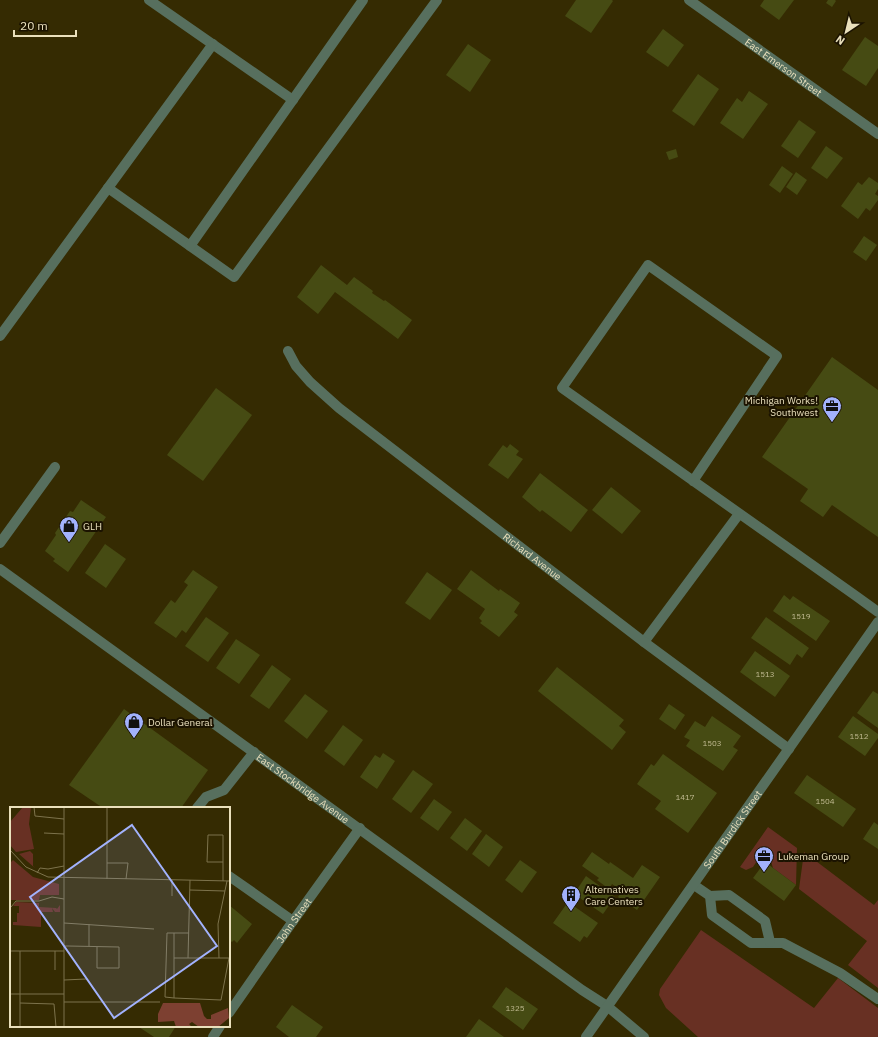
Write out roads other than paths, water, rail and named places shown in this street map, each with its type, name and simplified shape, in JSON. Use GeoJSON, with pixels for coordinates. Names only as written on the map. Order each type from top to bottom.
{"type":"FeatureCollection","features":[{"type":"Feature","properties":{"kind":"street"},"geometry":{"type":"LineString","coordinates":[[149,0],[293,100]]}},
{"type":"Feature","properties":{"kind":"street"},"geometry":{"type":"LineString","coordinates":[[190,246],[363,0]]}},
{"type":"Feature","properties":{"kind":"street"},"geometry":{"type":"LineString","coordinates":[[108,188],[234,277],[437,0]]}},
{"type":"Feature","properties":{"kind":"street","name":"East Emerson Street"},"geometry":{"type":"LineString","coordinates":[[689,0],[878,134]]}},
{"type":"Feature","properties":{"kind":"street"},"geometry":{"type":"LineString","coordinates":[[0,336],[213,44]]}},
{"type":"Feature","properties":{"kind":"street"},"geometry":{"type":"LineString","coordinates":[[693,481],[777,356],[648,266],[562,388],[739,514],[878,612]]}},
{"type":"Feature","properties":{"kind":"street","name":"Richard Avenue"},"geometry":{"type":"LineString","coordinates":[[288,351],[296,366],[310,382],[339,408],[644,642],[789,749]]}},
{"type":"Feature","properties":{"kind":"street"},"geometry":{"type":"LineString","coordinates":[[0,543],[55,467]]}},
{"type":"Feature","properties":{"kind":"street"},"geometry":{"type":"LineString","coordinates":[[644,642],[739,514]]}},
{"type":"Feature","properties":{"kind":"street","name":"East Stockbridge Avenue"},"geometry":{"type":"LineString","coordinates":[[0,569],[607,1006],[644,1037]]}},
{"type":"Feature","properties":{"kind":"street","name":"South Burdick Street"},"geometry":{"type":"LineString","coordinates":[[586,1037],[878,622]]}},
{"type":"Feature","properties":{"kind":"street"},"geometry":{"type":"LineString","coordinates":[[198,807],[206,797],[224,790],[254,752]]}},
{"type":"Feature","properties":{"kind":"street","name":"John Street"},"geometry":{"type":"LineString","coordinates":[[230,1012],[360,828]]}},
{"type":"Feature","properties":{"kind":"street"},"geometry":{"type":"LineString","coordinates":[[230,877],[293,921]]}},
{"type":"Feature","properties":{"kind":"street"},"geometry":{"type":"LineString","coordinates":[[694,885],[710,896],[729,895],[765,921],[770,942]]}},
{"type":"Feature","properties":{"kind":"street"},"geometry":{"type":"LineString","coordinates":[[710,896],[712,915],[751,942],[783,943],[790,946],[840,973],[878,999]]}},
{"type":"Feature","properties":{"kind":"street"},"geometry":{"type":"LineString","coordinates":[[213,1037],[219,1027]]}},
{"type":"Feature","properties":{"kind":"place","name":"Michigan Works! Southwest"},"geometry":{"type":"Point","coordinates":[832,423]}},
{"type":"Feature","properties":{"kind":"place","name":"GLH"},"geometry":{"type":"Point","coordinates":[69,543]}},
{"type":"Feature","properties":{"kind":"place","name":"Dollar General"},"geometry":{"type":"Point","coordinates":[134,739]}},
{"type":"Feature","properties":{"kind":"place","name":"Lukeman Group"},"geometry":{"type":"Point","coordinates":[764,873]}},
{"type":"Feature","properties":{"kind":"place","name":"Alternatives Care Centers"},"geometry":{"type":"Point","coordinates":[571,912]}}]}
